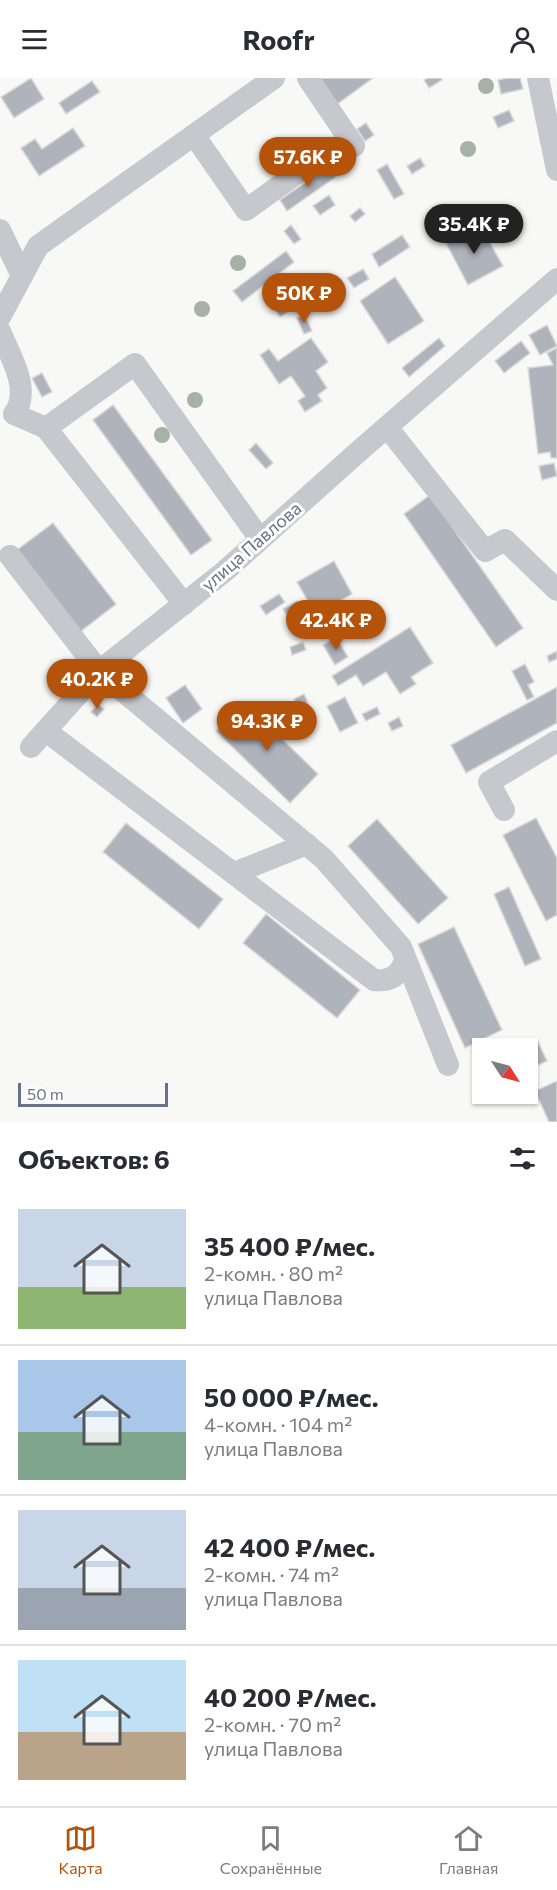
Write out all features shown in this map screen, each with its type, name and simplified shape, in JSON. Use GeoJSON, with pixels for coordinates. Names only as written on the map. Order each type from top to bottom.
{"type":"FeatureCollection","features":[{"type":"Feature","properties":{"kind":"street"},"geometry":{"type":"LineString","coordinates":[[0,317],[39,246],[274,78]]}},
{"type":"Feature","properties":{"kind":"street"},"geometry":{"type":"LineString","coordinates":[[308,78],[354,146]]}},
{"type":"Feature","properties":{"kind":"street"},"geometry":{"type":"LineString","coordinates":[[538,78],[557,170]]}},
{"type":"Feature","properties":{"kind":"street"},"geometry":{"type":"LineString","coordinates":[[194,135],[246,210],[322,155]]}},
{"type":"Feature","properties":{"kind":"street"},"geometry":{"type":"LineString","coordinates":[[0,230],[22,276]]}},
{"type":"Feature","properties":{"kind":"street","name":"улица Павлова"},"geometry":{"type":"LineString","coordinates":[[234,873],[38,739],[99,671],[184,604],[260,539],[557,279]]}},
{"type":"Feature","properties":{"kind":"street"},"geometry":{"type":"LineString","coordinates":[[0,332],[19,379],[22,399],[7,419],[46,428],[184,604]]}},
{"type":"Feature","properties":{"kind":"street"},"geometry":{"type":"LineString","coordinates":[[46,428],[135,363],[260,539]]}},
{"type":"Feature","properties":{"kind":"street"},"geometry":{"type":"LineString","coordinates":[[387,427],[485,551],[505,540],[557,590]]}},
{"type":"Feature","properties":{"kind":"street"},"geometry":{"type":"LineString","coordinates":[[10,556],[99,671],[324,859],[401,947],[448,1065]]}},
{"type":"Feature","properties":{"kind":"street"},"geometry":{"type":"LineString","coordinates":[[504,810],[489,782],[557,741]]}},
{"type":"Feature","properties":{"kind":"street"},"geometry":{"type":"LineString","coordinates":[[234,873],[307,844]]}},
{"type":"Feature","properties":{"kind":"street"},"geometry":{"type":"LineString","coordinates":[[234,873],[374,980],[383,981],[392,978],[403,968],[405,958]]}},
{"type":"Feature","properties":{"kind":"building"},"geometry":{"type":"Polygon","coordinates":[[[31,78],[44,99],[14,118],[1,97],[31,78]]]}},
{"type":"Feature","properties":{"kind":"building"},"geometry":{"type":"Polygon","coordinates":[[[317,78],[373,78],[336,105],[317,78]]]}},
{"type":"Feature","properties":{"kind":"building"},"geometry":{"type":"Polygon","coordinates":[[[441,78],[442,80],[429,88],[424,80],[441,78]]]}},
{"type":"Feature","properties":{"kind":"building"},"geometry":{"type":"Polygon","coordinates":[[[520,78],[523,89],[501,94],[498,80],[520,78]]]}},
{"type":"Feature","properties":{"kind":"building"},"geometry":{"type":"Polygon","coordinates":[[[92,81],[100,92],[66,114],[59,103],[92,81]]]}},
{"type":"Feature","properties":{"kind":"building"},"geometry":{"type":"Polygon","coordinates":[[[509,110],[514,121],[498,128],[493,117],[509,110]]]}},
{"type":"Feature","properties":{"kind":"building"},"geometry":{"type":"Polygon","coordinates":[[[366,123],[374,135],[365,141],[357,129],[366,123]]]}},
{"type":"Feature","properties":{"kind":"building"},"geometry":{"type":"Polygon","coordinates":[[[73,128],[85,146],[39,176],[21,148],[35,139],[42,149],[73,128]]]}},
{"type":"Feature","properties":{"kind":"building"},"geometry":{"type":"Polygon","coordinates":[[[420,158],[425,166],[412,174],[407,166],[420,158]]]}},
{"type":"Feature","properties":{"kind":"building"},"geometry":{"type":"Polygon","coordinates":[[[387,164],[404,194],[394,199],[377,170],[387,164]]]}},
{"type":"Feature","properties":{"kind":"building"},"geometry":{"type":"Polygon","coordinates":[[[329,166],[337,176],[287,211],[280,200],[329,166]]]}},
{"type":"Feature","properties":{"kind":"building"},"geometry":{"type":"Polygon","coordinates":[[[329,195],[335,205],[320,215],[313,206],[329,195]]]}},
{"type":"Feature","properties":{"kind":"building"},"geometry":{"type":"Polygon","coordinates":[[[360,208],[365,214],[355,222],[350,216],[360,208]]]}},
{"type":"Feature","properties":{"kind":"building"},"geometry":{"type":"Polygon","coordinates":[[[291,225],[301,239],[294,244],[284,231],[291,225]]]}},
{"type":"Feature","properties":{"kind":"building"},"geometry":{"type":"Polygon","coordinates":[[[480,225],[503,266],[468,285],[446,243],[480,225]]]}},
{"type":"Feature","properties":{"kind":"building"},"geometry":{"type":"Polygon","coordinates":[[[402,235],[410,247],[379,267],[372,254],[402,235]]]}},
{"type":"Feature","properties":{"kind":"building"},"geometry":{"type":"Polygon","coordinates":[[[286,251],[294,262],[242,302],[233,291],[286,251]]]}},
{"type":"Feature","properties":{"kind":"building"},"geometry":{"type":"Polygon","coordinates":[[[363,269],[369,279],[354,288],[347,278],[363,269]]]}},
{"type":"Feature","properties":{"kind":"building"},"geometry":{"type":"Polygon","coordinates":[[[395,277],[424,321],[388,344],[360,301],[395,277]]]}},
{"type":"Feature","properties":{"kind":"building"},"geometry":{"type":"Polygon","coordinates":[[[281,299],[290,310],[280,317],[272,305],[281,299]]]}},
{"type":"Feature","properties":{"kind":"building"},"geometry":{"type":"Polygon","coordinates":[[[305,315],[312,331],[304,334],[297,318],[305,315]]]}},
{"type":"Feature","properties":{"kind":"building"},"geometry":{"type":"Polygon","coordinates":[[[547,325],[557,346],[540,355],[529,335],[547,325]]]}},
{"type":"Feature","properties":{"kind":"building"},"geometry":{"type":"Polygon","coordinates":[[[311,338],[328,362],[316,371],[327,388],[318,395],[322,401],[305,412],[298,401],[305,396],[291,376],[279,384],[260,355],[269,349],[278,361],[311,338]]]}},
{"type":"Feature","properties":{"kind":"building"},"geometry":{"type":"Polygon","coordinates":[[[439,338],[445,346],[409,377],[402,368],[439,338]]]}},
{"type":"Feature","properties":{"kind":"building"},"geometry":{"type":"Polygon","coordinates":[[[521,341],[530,353],[504,373],[495,361],[521,341]]]}},
{"type":"Feature","properties":{"kind":"building"},"geometry":{"type":"Polygon","coordinates":[[[557,348],[557,458],[551,458],[550,452],[538,454],[528,368],[553,365],[547,353],[557,348]]]}},
{"type":"Feature","properties":{"kind":"building"},"geometry":{"type":"Polygon","coordinates":[[[42,373],[52,392],[42,397],[32,378],[42,373]]]}},
{"type":"Feature","properties":{"kind":"building"},"geometry":{"type":"Polygon","coordinates":[[[113,405],[212,540],[191,555],[93,420],[113,405]]]}},
{"type":"Feature","properties":{"kind":"building"},"geometry":{"type":"Polygon","coordinates":[[[256,443],[273,463],[266,469],[249,450],[256,443]]]}},
{"type":"Feature","properties":{"kind":"building"},"geometry":{"type":"Polygon","coordinates":[[[554,463],[557,476],[542,480],[539,466],[554,463]]]}},
{"type":"Feature","properties":{"kind":"building"},"geometry":{"type":"Polygon","coordinates":[[[430,495],[523,628],[496,647],[404,514],[430,495]]]}},
{"type":"Feature","properties":{"kind":"building"},"geometry":{"type":"Polygon","coordinates":[[[53,523],[116,604],[80,632],[17,550],[53,523]]]}},
{"type":"Feature","properties":{"kind":"building"},"geometry":{"type":"Polygon","coordinates":[[[334,561],[352,594],[316,615],[297,582],[334,561]]]}},
{"type":"Feature","properties":{"kind":"building"},"geometry":{"type":"Polygon","coordinates":[[[279,594],[285,602],[266,615],[260,606],[279,594]]]}},
{"type":"Feature","properties":{"kind":"building"},"geometry":{"type":"Polygon","coordinates":[[[297,601],[309,621],[295,629],[283,609],[297,601]]]}},
{"type":"Feature","properties":{"kind":"building"},"geometry":{"type":"Polygon","coordinates":[[[410,627],[433,663],[411,677],[416,684],[400,694],[386,672],[363,686],[356,675],[338,686],[332,676],[410,627]]]}},
{"type":"Feature","properties":{"kind":"building"},"geometry":{"type":"Polygon","coordinates":[[[336,637],[348,657],[335,665],[323,645],[336,637]]]}},
{"type":"Feature","properties":{"kind":"building"},"geometry":{"type":"Polygon","coordinates":[[[303,642],[306,650],[292,655],[290,647],[303,642]]]}},
{"type":"Feature","properties":{"kind":"building"},"geometry":{"type":"Polygon","coordinates":[[[557,651],[557,659],[549,662],[547,656],[557,651]]]}},
{"type":"Feature","properties":{"kind":"building"},"geometry":{"type":"Polygon","coordinates":[[[525,664],[534,682],[528,685],[534,697],[527,700],[512,671],[525,664]]]}},
{"type":"Feature","properties":{"kind":"building"},"geometry":{"type":"Polygon","coordinates":[[[185,685],[202,709],[183,723],[166,698],[185,685]]]}},
{"type":"Feature","properties":{"kind":"building"},"geometry":{"type":"Polygon","coordinates":[[[557,687],[557,723],[466,773],[451,745],[557,687]]]}},
{"type":"Feature","properties":{"kind":"building"},"geometry":{"type":"Polygon","coordinates":[[[304,694],[308,703],[299,708],[294,699],[304,694]]]}},
{"type":"Feature","properties":{"kind":"building"},"geometry":{"type":"Polygon","coordinates":[[[345,697],[358,723],[340,732],[327,706],[345,697]]]}},
{"type":"Feature","properties":{"kind":"building"},"geometry":{"type":"Polygon","coordinates":[[[244,702],[318,774],[290,803],[216,731],[244,702]]]}},
{"type":"Feature","properties":{"kind":"building"},"geometry":{"type":"Polygon","coordinates":[[[98,704],[104,709],[97,717],[91,712],[98,704]]]}},
{"type":"Feature","properties":{"kind":"building"},"geometry":{"type":"Polygon","coordinates":[[[377,707],[380,714],[366,721],[362,714],[377,707]]]}},
{"type":"Feature","properties":{"kind":"building"},"geometry":{"type":"Polygon","coordinates":[[[399,717],[403,726],[392,731],[388,723],[399,717]]]}},
{"type":"Feature","properties":{"kind":"building"},"geometry":{"type":"Polygon","coordinates":[[[536,818],[557,858],[557,915],[546,921],[503,835],[536,818]]]}},
{"type":"Feature","properties":{"kind":"building"},"geometry":{"type":"Polygon","coordinates":[[[377,819],[448,898],[418,924],[348,846],[377,819]]]}},
{"type":"Feature","properties":{"kind":"building"},"geometry":{"type":"Polygon","coordinates":[[[126,823],[223,899],[199,929],[103,852],[126,823]]]}},
{"type":"Feature","properties":{"kind":"building"},"geometry":{"type":"Polygon","coordinates":[[[509,887],[541,959],[525,966],[494,894],[509,887]]]}},
{"type":"Feature","properties":{"kind":"building"},"geometry":{"type":"Polygon","coordinates":[[[266,914],[360,990],[337,1018],[243,943],[266,914]]]}},
{"type":"Feature","properties":{"kind":"building"},"geometry":{"type":"Polygon","coordinates":[[[454,927],[502,1030],[486,1038],[472,1038],[472,1045],[465,1048],[418,944],[454,927]]]}},
{"type":"Feature","properties":{"kind":"building"},"geometry":{"type":"Polygon","coordinates":[[[538,1042],[547,1061],[538,1065],[538,1042]]]}},
{"type":"Feature","properties":{"kind":"building"},"geometry":{"type":"Polygon","coordinates":[[[557,1081],[557,1122],[549,1122],[538,1098],[538,1090],[557,1081]]]}}]}
